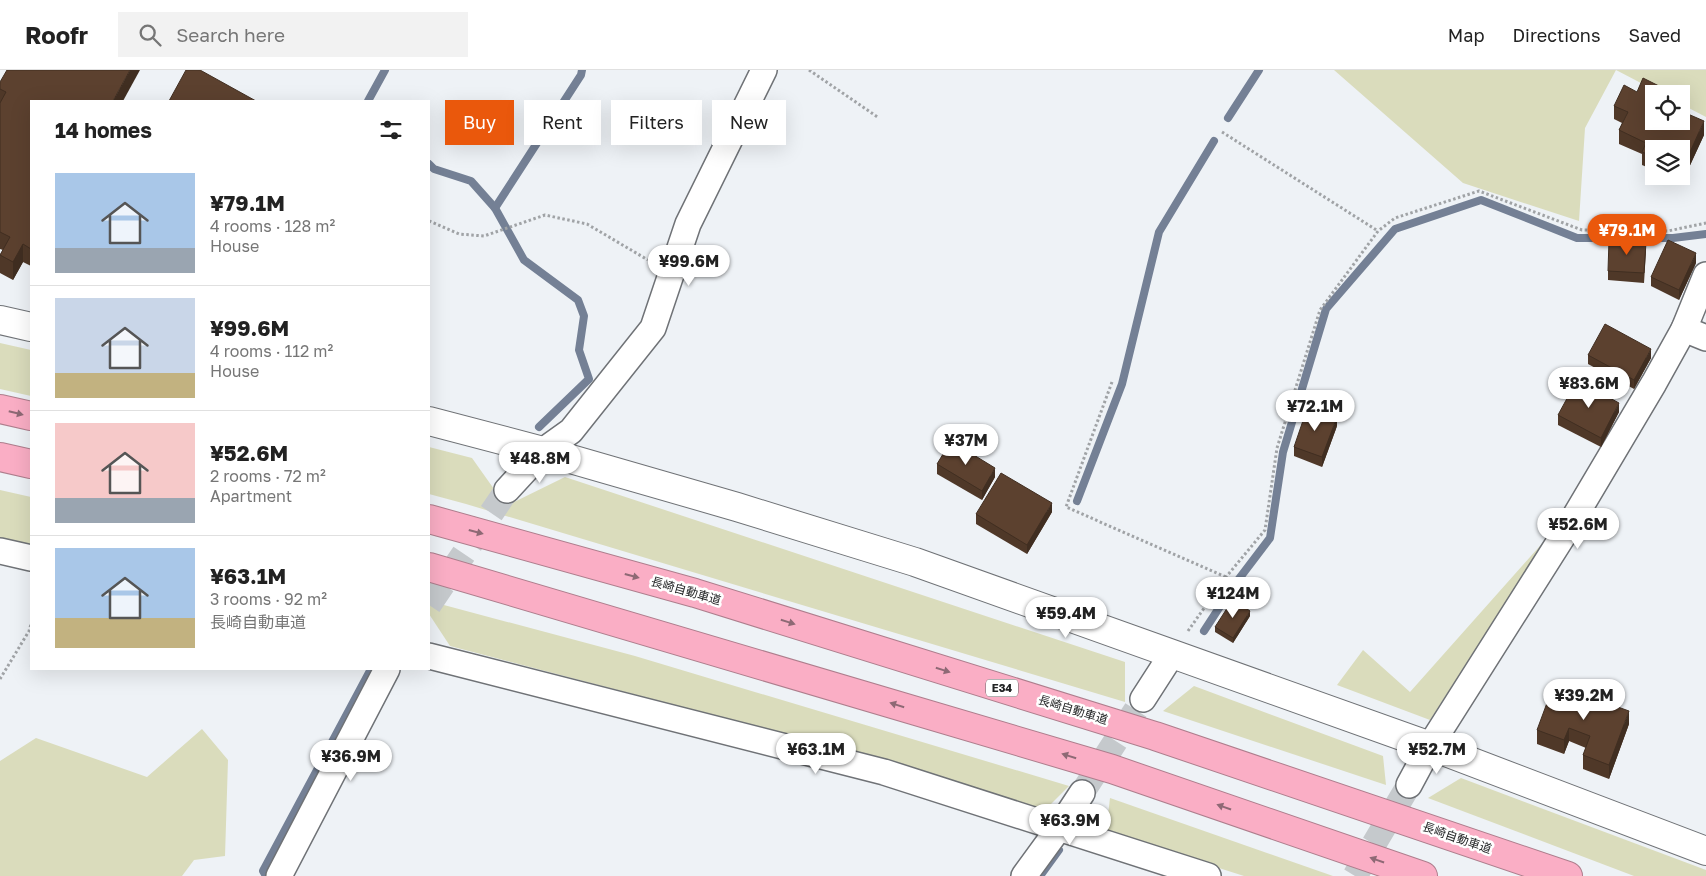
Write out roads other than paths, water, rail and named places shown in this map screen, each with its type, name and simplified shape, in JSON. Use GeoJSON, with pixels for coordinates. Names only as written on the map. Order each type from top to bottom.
{"type":"FeatureCollection","features":[{"type":"Feature","properties":{"kind":"highway"},"geometry":{"type":"LineString","coordinates":[[0,409],[30,416]]}},
{"type":"Feature","properties":{"kind":"highway"},"geometry":{"type":"LineString","coordinates":[[0,457],[30,464]]}},
{"type":"Feature","properties":{"kind":"highway","name":"長崎自動車道"},"geometry":{"type":"LineString","coordinates":[[430,519],[695,593],[1146,733],[1568,876]]}},
{"type":"Feature","properties":{"kind":"highway"},"geometry":{"type":"LineString","coordinates":[[430,567],[1112,769],[1423,876]]}},
{"type":"Feature","properties":{"kind":"street"},"geometry":{"type":"LineString","coordinates":[[507,490],[543,451],[571,431],[653,328],[688,224],[764,70]]}},
{"type":"Feature","properties":{"kind":"street"},"geometry":{"type":"LineString","coordinates":[[1409,785],[1430,746],[1568,528],[1654,383],[1695,333],[1706,275]]}},
{"type":"Feature","properties":{"kind":"street"},"geometry":{"type":"LineString","coordinates":[[0,320],[30,327]]}},
{"type":"Feature","properties":{"kind":"street"},"geometry":{"type":"LineString","coordinates":[[430,420],[737,507],[915,562],[1430,746],[1706,851]]}},
{"type":"Feature","properties":{"kind":"street"},"geometry":{"type":"LineString","coordinates":[[0,551],[30,558]]}},
{"type":"Feature","properties":{"kind":"street"},"geometry":{"type":"LineString","coordinates":[[1143,699],[1172,654]]}},
{"type":"Feature","properties":{"kind":"street"},"geometry":{"type":"LineString","coordinates":[[430,656],[884,772],[1208,876]]}},
{"type":"Feature","properties":{"kind":"street"},"geometry":{"type":"LineString","coordinates":[[279,876],[386,670]]}},
{"type":"Feature","properties":{"kind":"street"},"geometry":{"type":"LineString","coordinates":[[1024,876],[1082,793]]}},
{"type":"Feature","properties":{"kind":"waterway"},"geometry":{"type":"LineString","coordinates":[[369,100],[385,70]]}},
{"type":"Feature","properties":{"kind":"waterway"},"geometry":{"type":"LineString","coordinates":[[495,208],[581,75],[582,70]]}},
{"type":"Feature","properties":{"kind":"waterway"},"geometry":{"type":"LineString","coordinates":[[1228,118],[1259,70]]}},
{"type":"Feature","properties":{"kind":"waterway"},"geometry":{"type":"LineString","coordinates":[[1077,501],[1122,384],[1159,232],[1214,141]]}},
{"type":"Feature","properties":{"kind":"waterway"},"geometry":{"type":"LineString","coordinates":[[430,165],[434,169],[471,181],[495,208],[524,260],[578,300],[584,316],[579,350],[589,379],[539,427]]}},
{"type":"Feature","properties":{"kind":"waterway"},"geometry":{"type":"LineString","coordinates":[[1204,631],[1232,588],[1270,538],[1283,452],[1326,309],[1395,229],[1481,200],[1577,238],[1673,238],[1706,234]]}},
{"type":"Feature","properties":{"kind":"waterway"},"geometry":{"type":"LineString","coordinates":[[266,876],[263,871],[370,670]]}},
{"type":"Feature","properties":{"kind":"waterway"},"geometry":{"type":"LineString","coordinates":[[1040,876],[1059,850]]}},
{"type":"Feature","properties":{"kind":"tunnel"},"geometry":{"type":"LineString","coordinates":[[430,604],[507,490]]}},
{"type":"Feature","properties":{"kind":"tunnel"},"geometry":{"type":"LineString","coordinates":[[1082,793],[1143,699]]}},
{"type":"Feature","properties":{"kind":"tunnel"},"geometry":{"type":"LineString","coordinates":[[1355,876],[1409,785]]}}]}
